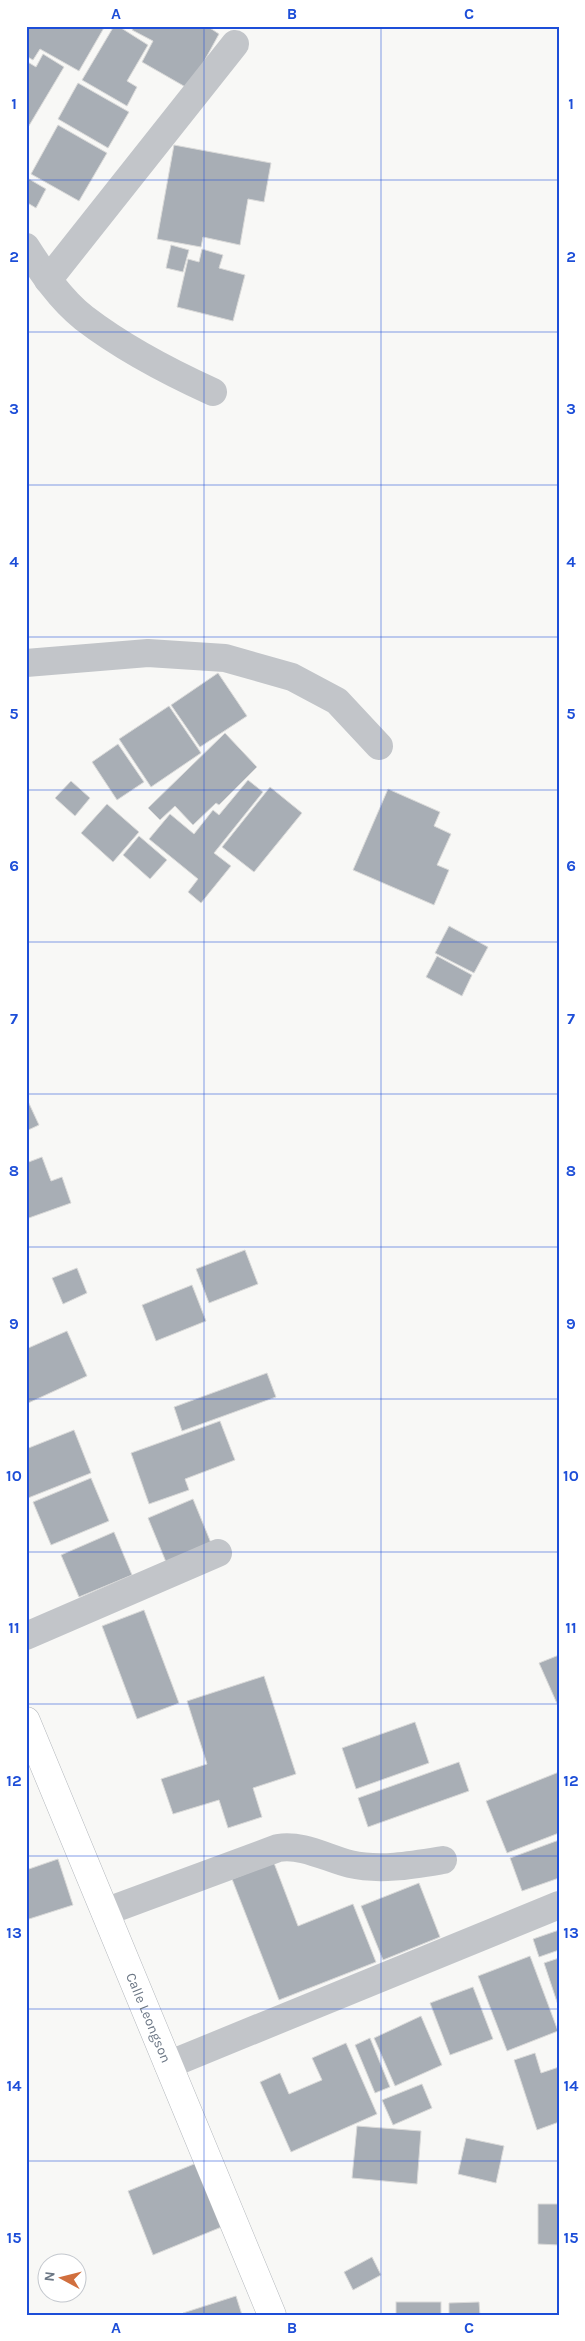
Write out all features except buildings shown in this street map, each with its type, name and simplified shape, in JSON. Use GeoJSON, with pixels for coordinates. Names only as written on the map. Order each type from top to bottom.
{"type":"FeatureCollection","features":[{"type":"Feature","properties":{"kind":"main road","name":"Calle Leongson"},"geometry":{"type":"LineString","coordinates":[[26,1721],[272,2315]]}},
{"type":"Feature","properties":{"kind":"street"},"geometry":{"type":"LineString","coordinates":[[48,280],[235,44]]}},
{"type":"Feature","properties":{"kind":"street"},"geometry":{"type":"LineString","coordinates":[[26,246],[48,280],[83,317],[164,370],[213,392]]}},
{"type":"Feature","properties":{"kind":"street"},"geometry":{"type":"LineString","coordinates":[[26,663],[148,653],[225,658],[292,677],[337,701],[379,746]]}},
{"type":"Feature","properties":{"kind":"street"},"geometry":{"type":"LineString","coordinates":[[26,1636],[218,1553]]}},
{"type":"Feature","properties":{"kind":"street"},"geometry":{"type":"LineString","coordinates":[[105,1912],[278,1848],[291,1846],[352,1865],[410,1866],[443,1860]]}},
{"type":"Feature","properties":{"kind":"street"},"geometry":{"type":"LineString","coordinates":[[168,2065],[559,1905]]}}]}
